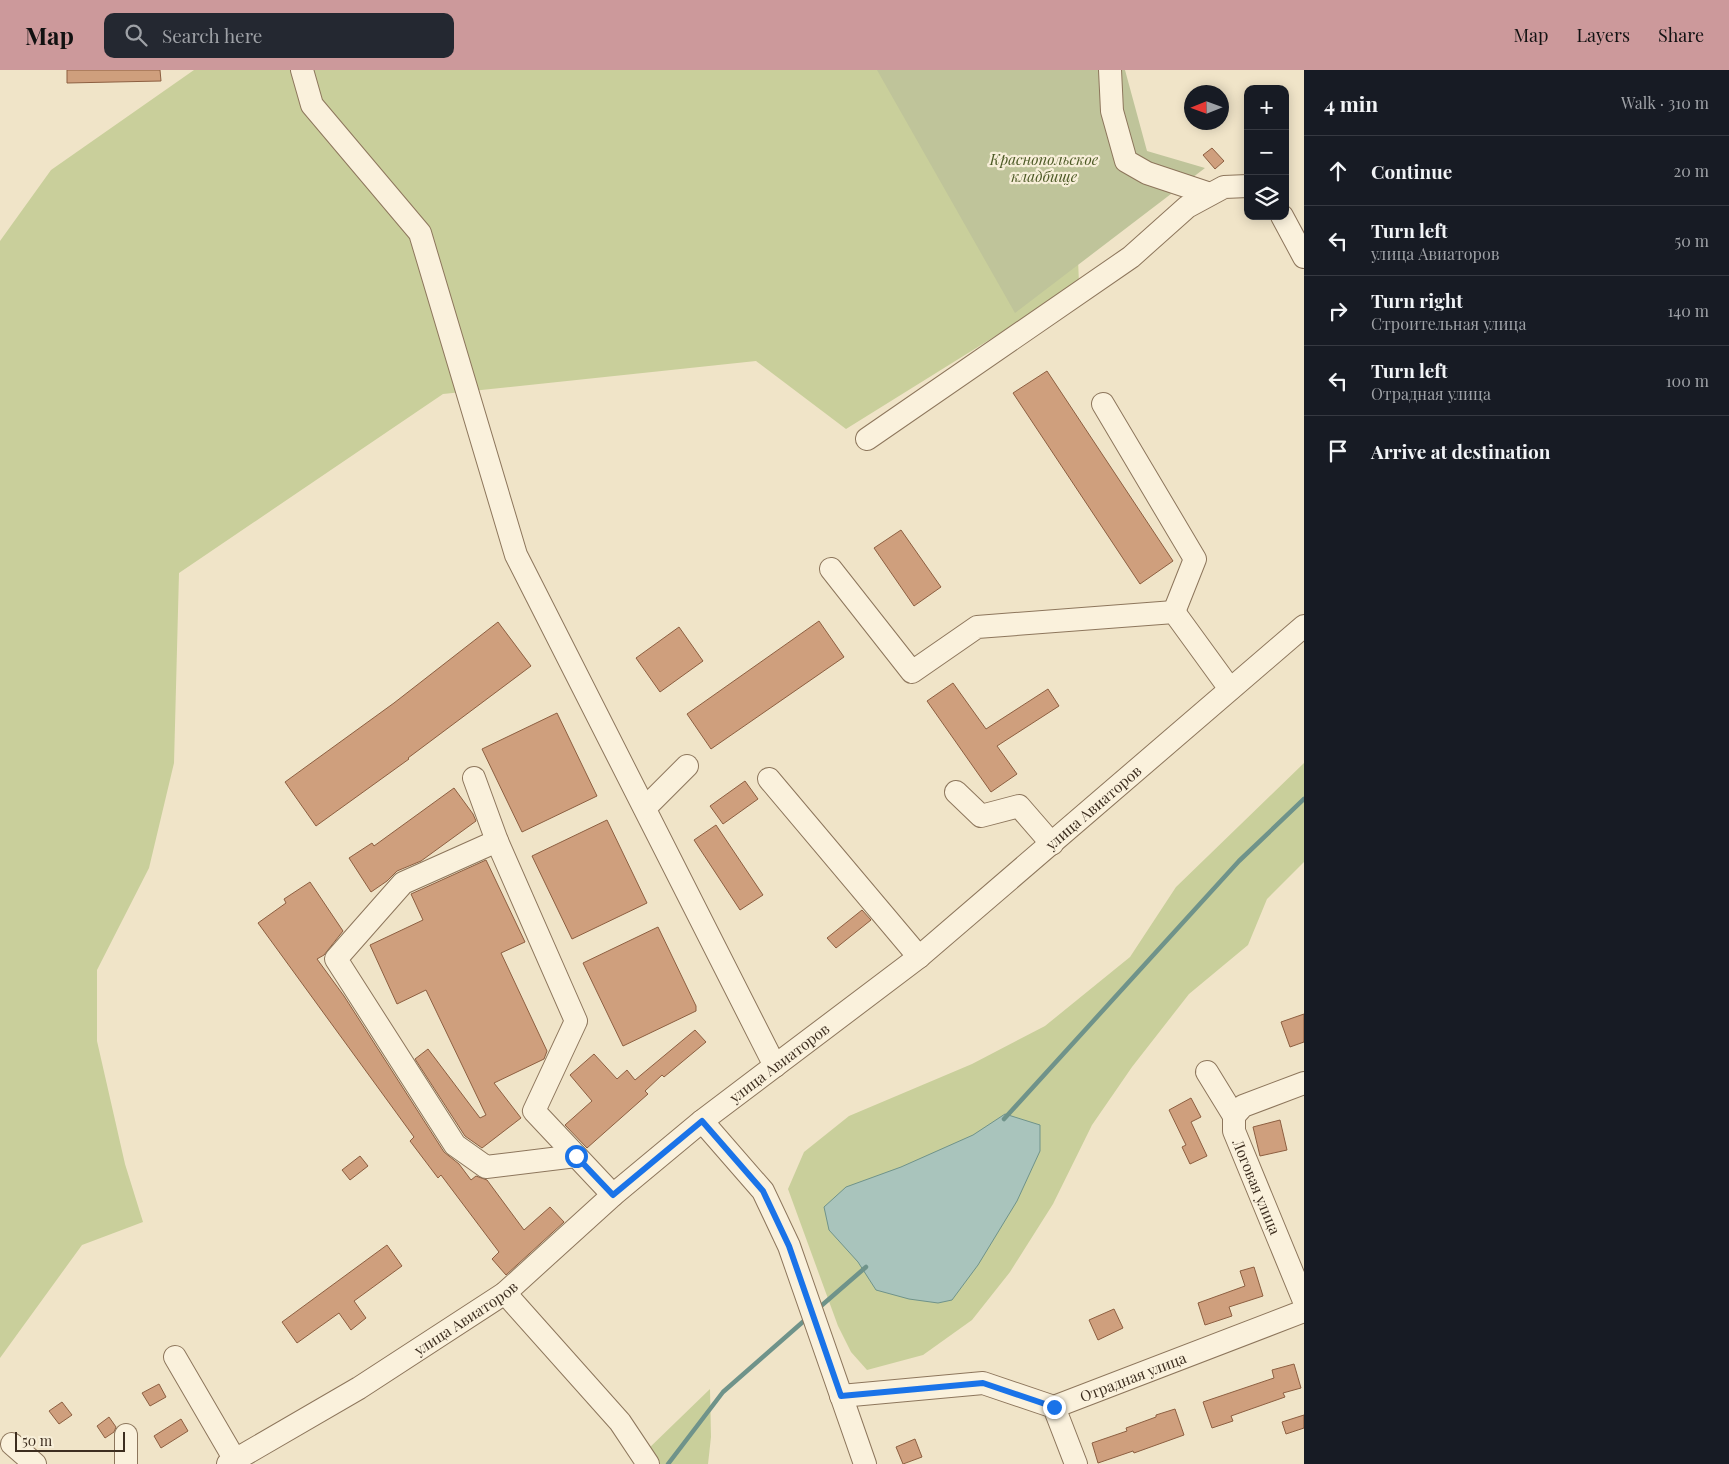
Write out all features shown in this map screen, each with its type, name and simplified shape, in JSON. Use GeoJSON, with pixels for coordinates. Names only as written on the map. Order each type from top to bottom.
{"type":"FeatureCollection","features":[{"type":"Feature","properties":{"kind":"street"},"geometry":{"type":"LineString","coordinates":[[302,70],[312,105],[420,233],[516,554],[775,1066]]}},
{"type":"Feature","properties":{"kind":"street"},"geometry":{"type":"LineString","coordinates":[[1110,70],[1112,111],[1126,161],[1147,173],[1210,194]]}},
{"type":"Feature","properties":{"kind":"street"},"geometry":{"type":"LineString","coordinates":[[867,439],[1131,257],[1187,207],[1224,187],[1244,186]]}},
{"type":"Feature","properties":{"kind":"street"},"geometry":{"type":"LineString","coordinates":[[1284,220],[1304,257]]}},
{"type":"Feature","properties":{"kind":"street"},"geometry":{"type":"LineString","coordinates":[[1102,404],[1195,558],[1174,612]]}},
{"type":"Feature","properties":{"kind":"street"},"geometry":{"type":"LineString","coordinates":[[831,568],[912,672],[977,627],[1174,612]]}},
{"type":"Feature","properties":{"kind":"street"},"geometry":{"type":"LineString","coordinates":[[1174,612],[1230,689]]}},
{"type":"Feature","properties":{"kind":"street","name":"улица Авиаторов"},"geometry":{"type":"LineString","coordinates":[[232,1462],[359,1388],[504,1294],[613,1195],[702,1121],[919,957],[1304,626]]}},
{"type":"Feature","properties":{"kind":"street"},"geometry":{"type":"LineString","coordinates":[[645,808],[687,766]]}},
{"type":"Feature","properties":{"kind":"street"},"geometry":{"type":"LineString","coordinates":[[474,778],[497,841],[576,1021],[534,1110],[613,1195]]}},
{"type":"Feature","properties":{"kind":"street"},"geometry":{"type":"LineString","coordinates":[[769,779],[919,957]]}},
{"type":"Feature","properties":{"kind":"street"},"geometry":{"type":"LineString","coordinates":[[956,792],[981,816],[1019,806],[1052,844]]}},
{"type":"Feature","properties":{"kind":"street"},"geometry":{"type":"LineString","coordinates":[[497,841],[403,883],[336,959],[455,1145],[486,1167],[576,1156]]}},
{"type":"Feature","properties":{"kind":"street"},"geometry":{"type":"LineString","coordinates":[[1207,1072],[1234,1116],[1243,1106],[1304,1083]]}},
{"type":"Feature","properties":{"kind":"street","name":"Логовая улица"},"geometry":{"type":"LineString","coordinates":[[1234,1116],[1234,1131],[1304,1301]]}},
{"type":"Feature","properties":{"kind":"street"},"geometry":{"type":"LineString","coordinates":[[702,1121],[763,1191],[789,1246],[865,1464]]}},
{"type":"Feature","properties":{"kind":"street"},"geometry":{"type":"LineString","coordinates":[[504,1294],[620,1422],[648,1464]]}},
{"type":"Feature","properties":{"kind":"street","name":"Отрадная улица"},"geometry":{"type":"LineString","coordinates":[[1054,1407],[1304,1312]]}},
{"type":"Feature","properties":{"kind":"street"},"geometry":{"type":"LineString","coordinates":[[175,1357],[232,1462]]}},
{"type":"Feature","properties":{"kind":"street"},"geometry":{"type":"LineString","coordinates":[[841,1396],[983,1383],[1054,1407],[1076,1464]]}},
{"type":"Feature","properties":{"kind":"street"},"geometry":{"type":"LineString","coordinates":[[126,1435],[126,1464]]}},
{"type":"Feature","properties":{"kind":"street"},"geometry":{"type":"LineString","coordinates":[[12,1444],[35,1464]]}},
{"type":"Feature","properties":{"kind":"green space"},"geometry":{"type":"Polygon","coordinates":[[[194,70],[1102,70],[1077,234],[1079,284],[846,429],[756,361],[443,394],[179,573],[174,763],[149,868],[97,970],[97,1041],[125,1164],[143,1222],[82,1245],[0,1358],[0,241],[51,170],[194,70]]]}},
{"type":"Feature","properties":{"kind":"green space","name":"Краснопольское кладбище"},"geometry":{"type":"Polygon","coordinates":[[[877,70],[1125,70],[1147,151],[1205,168],[1015,313],[877,70]]]}},
{"type":"Feature","properties":{"kind":"green space"},"geometry":{"type":"Polygon","coordinates":[[[1304,763],[1304,862],[1267,899],[1248,945],[1189,994],[1132,1067],[1092,1125],[1053,1204],[1010,1272],[972,1320],[923,1355],[867,1370],[851,1352],[838,1326],[788,1189],[804,1152],[849,1116],[972,1064],[1045,1026],[1130,957],[1176,887],[1304,763]]]}},
{"type":"Feature","properties":{"kind":"green space"},"geometry":{"type":"Polygon","coordinates":[[[710,1389],[711,1437],[708,1464],[639,1464],[646,1451],[710,1389]]]}},
{"type":"Feature","properties":{"kind":"water"},"geometry":{"type":"Polygon","coordinates":[[[1005,1114],[1040,1125],[1040,1151],[1017,1201],[978,1265],[952,1300],[938,1303],[909,1299],[876,1290],[858,1262],[829,1230],[824,1207],[846,1187],[901,1167],[973,1135],[1005,1114]]]}},
{"type":"Feature","properties":{"kind":"building"},"geometry":{"type":"Polygon","coordinates":[[[67,70],[160,70],[161,81],[67,83],[67,70]]]}},
{"type":"Feature","properties":{"kind":"building"},"geometry":{"type":"Polygon","coordinates":[[[1212,148],[1224,161],[1215,169],[1203,155],[1212,148]]]}},
{"type":"Feature","properties":{"kind":"building"},"geometry":{"type":"Polygon","coordinates":[[[1047,371],[1173,561],[1140,584],[1013,393],[1047,371]]]}},
{"type":"Feature","properties":{"kind":"building"},"geometry":{"type":"Polygon","coordinates":[[[901,530],[941,587],[914,606],[874,548],[901,530]]]}},
{"type":"Feature","properties":{"kind":"building"},"geometry":{"type":"Polygon","coordinates":[[[819,621],[844,657],[711,749],[687,714],[819,621]]]}},
{"type":"Feature","properties":{"kind":"building"},"geometry":{"type":"Polygon","coordinates":[[[498,622],[531,666],[409,759],[316,826],[285,782],[394,703],[498,622]]]}},
{"type":"Feature","properties":{"kind":"building"},"geometry":{"type":"Polygon","coordinates":[[[679,627],[703,661],[660,692],[636,658],[679,627]]]}},
{"type":"Feature","properties":{"kind":"building"},"geometry":{"type":"Polygon","coordinates":[[[953,683],[986,729],[1048,689],[1059,706],[997,746],[1017,774],[991,792],[927,701],[953,683]]]}},
{"type":"Feature","properties":{"kind":"building"},"geometry":{"type":"Polygon","coordinates":[[[557,713],[597,796],[522,832],[482,749],[557,713]]]}},
{"type":"Feature","properties":{"kind":"building"},"geometry":{"type":"Polygon","coordinates":[[[745,781],[758,799],[723,824],[710,806],[745,781]]]}},
{"type":"Feature","properties":{"kind":"building"},"geometry":{"type":"Polygon","coordinates":[[[454,788],[476,821],[421,861],[397,871],[371,892],[349,858],[372,843],[374,846],[454,788]]]}},
{"type":"Feature","properties":{"kind":"building"},"geometry":{"type":"Polygon","coordinates":[[[607,820],[647,903],[572,939],[532,856],[607,820]]]}},
{"type":"Feature","properties":{"kind":"building"},"geometry":{"type":"Polygon","coordinates":[[[716,825],[763,895],[740,910],[694,840],[716,825]]]}},
{"type":"Feature","properties":{"kind":"building"},"geometry":{"type":"Polygon","coordinates":[[[486,860],[525,942],[501,953],[547,1051],[544,1059],[494,1083],[521,1118],[482,1148],[465,1136],[415,1059],[428,1049],[480,1118],[486,1115],[426,990],[397,1004],[370,945],[423,920],[411,894],[486,860]]]}},
{"type":"Feature","properties":{"kind":"building"},"geometry":{"type":"Polygon","coordinates":[[[310,882],[343,931],[324,955],[317,959],[344,996],[444,1152],[459,1164],[471,1180],[476,1176],[487,1180],[524,1230],[550,1207],[564,1222],[506,1275],[492,1259],[499,1252],[441,1175],[438,1178],[410,1141],[414,1137],[258,923],[286,903],[284,899],[310,882]]]}},
{"type":"Feature","properties":{"kind":"building"},"geometry":{"type":"Polygon","coordinates":[[[862,910],[871,920],[836,948],[827,938],[862,910]]]}},
{"type":"Feature","properties":{"kind":"building"},"geometry":{"type":"Polygon","coordinates":[[[658,927],[696,1006],[696,1011],[623,1046],[583,963],[658,927]]]}},
{"type":"Feature","properties":{"kind":"building"},"geometry":{"type":"Polygon","coordinates":[[[1304,1014],[1304,1042],[1290,1047],[1281,1022],[1304,1014]]]}},
{"type":"Feature","properties":{"kind":"building"},"geometry":{"type":"Polygon","coordinates":[[[695,1030],[706,1042],[664,1077],[662,1075],[645,1091],[648,1094],[587,1148],[565,1125],[592,1101],[570,1075],[594,1054],[617,1079],[627,1070],[635,1080],[695,1030]]]}},
{"type":"Feature","properties":{"kind":"building"},"geometry":{"type":"Polygon","coordinates":[[[1191,1098],[1201,1117],[1191,1122],[1207,1156],[1190,1164],[1182,1147],[1186,1145],[1169,1110],[1191,1098]]]}},
{"type":"Feature","properties":{"kind":"building"},"geometry":{"type":"Polygon","coordinates":[[[1280,1120],[1287,1150],[1260,1156],[1253,1127],[1280,1120]]]}},
{"type":"Feature","properties":{"kind":"building"},"geometry":{"type":"Polygon","coordinates":[[[360,1156],[368,1166],[350,1180],[342,1170],[360,1156]]]}},
{"type":"Feature","properties":{"kind":"building"},"geometry":{"type":"Polygon","coordinates":[[[387,1245],[402,1266],[354,1301],[366,1318],[351,1330],[339,1313],[297,1343],[282,1322],[387,1245]]]}},
{"type":"Feature","properties":{"kind":"building"},"geometry":{"type":"Polygon","coordinates":[[[1254,1267],[1263,1296],[1229,1307],[1232,1316],[1205,1325],[1198,1303],[1245,1286],[1240,1271],[1254,1267]]]}},
{"type":"Feature","properties":{"kind":"building"},"geometry":{"type":"Polygon","coordinates":[[[1114,1309],[1123,1328],[1098,1340],[1089,1320],[1114,1309]]]}},
{"type":"Feature","properties":{"kind":"building"},"geometry":{"type":"Polygon","coordinates":[[[1294,1364],[1301,1388],[1283,1393],[1285,1397],[1231,1416],[1233,1421],[1212,1428],[1203,1402],[1274,1378],[1272,1370],[1294,1364]]]}},
{"type":"Feature","properties":{"kind":"building"},"geometry":{"type":"Polygon","coordinates":[[[159,1384],[166,1397],[150,1406],[142,1393],[159,1384]]]}},
{"type":"Feature","properties":{"kind":"building"},"geometry":{"type":"Polygon","coordinates":[[[62,1402],[72,1415],[59,1424],[49,1411],[62,1402]]]}},
{"type":"Feature","properties":{"kind":"building"},"geometry":{"type":"Polygon","coordinates":[[[1175,1409],[1184,1435],[1134,1453],[1133,1451],[1098,1463],[1092,1443],[1127,1431],[1126,1428],[1175,1409]]]}},
{"type":"Feature","properties":{"kind":"building"},"geometry":{"type":"Polygon","coordinates":[[[1304,1415],[1304,1428],[1286,1434],[1282,1422],[1304,1415]]]}},
{"type":"Feature","properties":{"kind":"building"},"geometry":{"type":"Polygon","coordinates":[[[109,1417],[116,1427],[114,1432],[105,1438],[97,1426],[109,1417]]]}},
{"type":"Feature","properties":{"kind":"building"},"geometry":{"type":"Polygon","coordinates":[[[181,1419],[188,1431],[161,1448],[154,1436],[181,1419]]]}},
{"type":"Feature","properties":{"kind":"building"},"geometry":{"type":"Polygon","coordinates":[[[915,1439],[922,1457],[903,1464],[896,1447],[915,1439]]]}},
{"type":"Feature","properties":{"kind":"waterway"},"geometry":{"type":"LineString","coordinates":[[1004,1119],[1239,861],[1304,799]]}},
{"type":"Feature","properties":{"kind":"waterway"},"geometry":{"type":"LineString","coordinates":[[821,1306],[866,1267]]}},
{"type":"Feature","properties":{"kind":"waterway"},"geometry":{"type":"LineString","coordinates":[[668,1464],[723,1392],[805,1320]]}},
{"type":"Feature","properties":{"kind":"route"},"geometry":{"type":"LineString","coordinates":[[576,1156],[613,1195],[702,1121],[763,1191],[789,1246],[841,1396],[983,1383],[1054,1407]]}}]}
